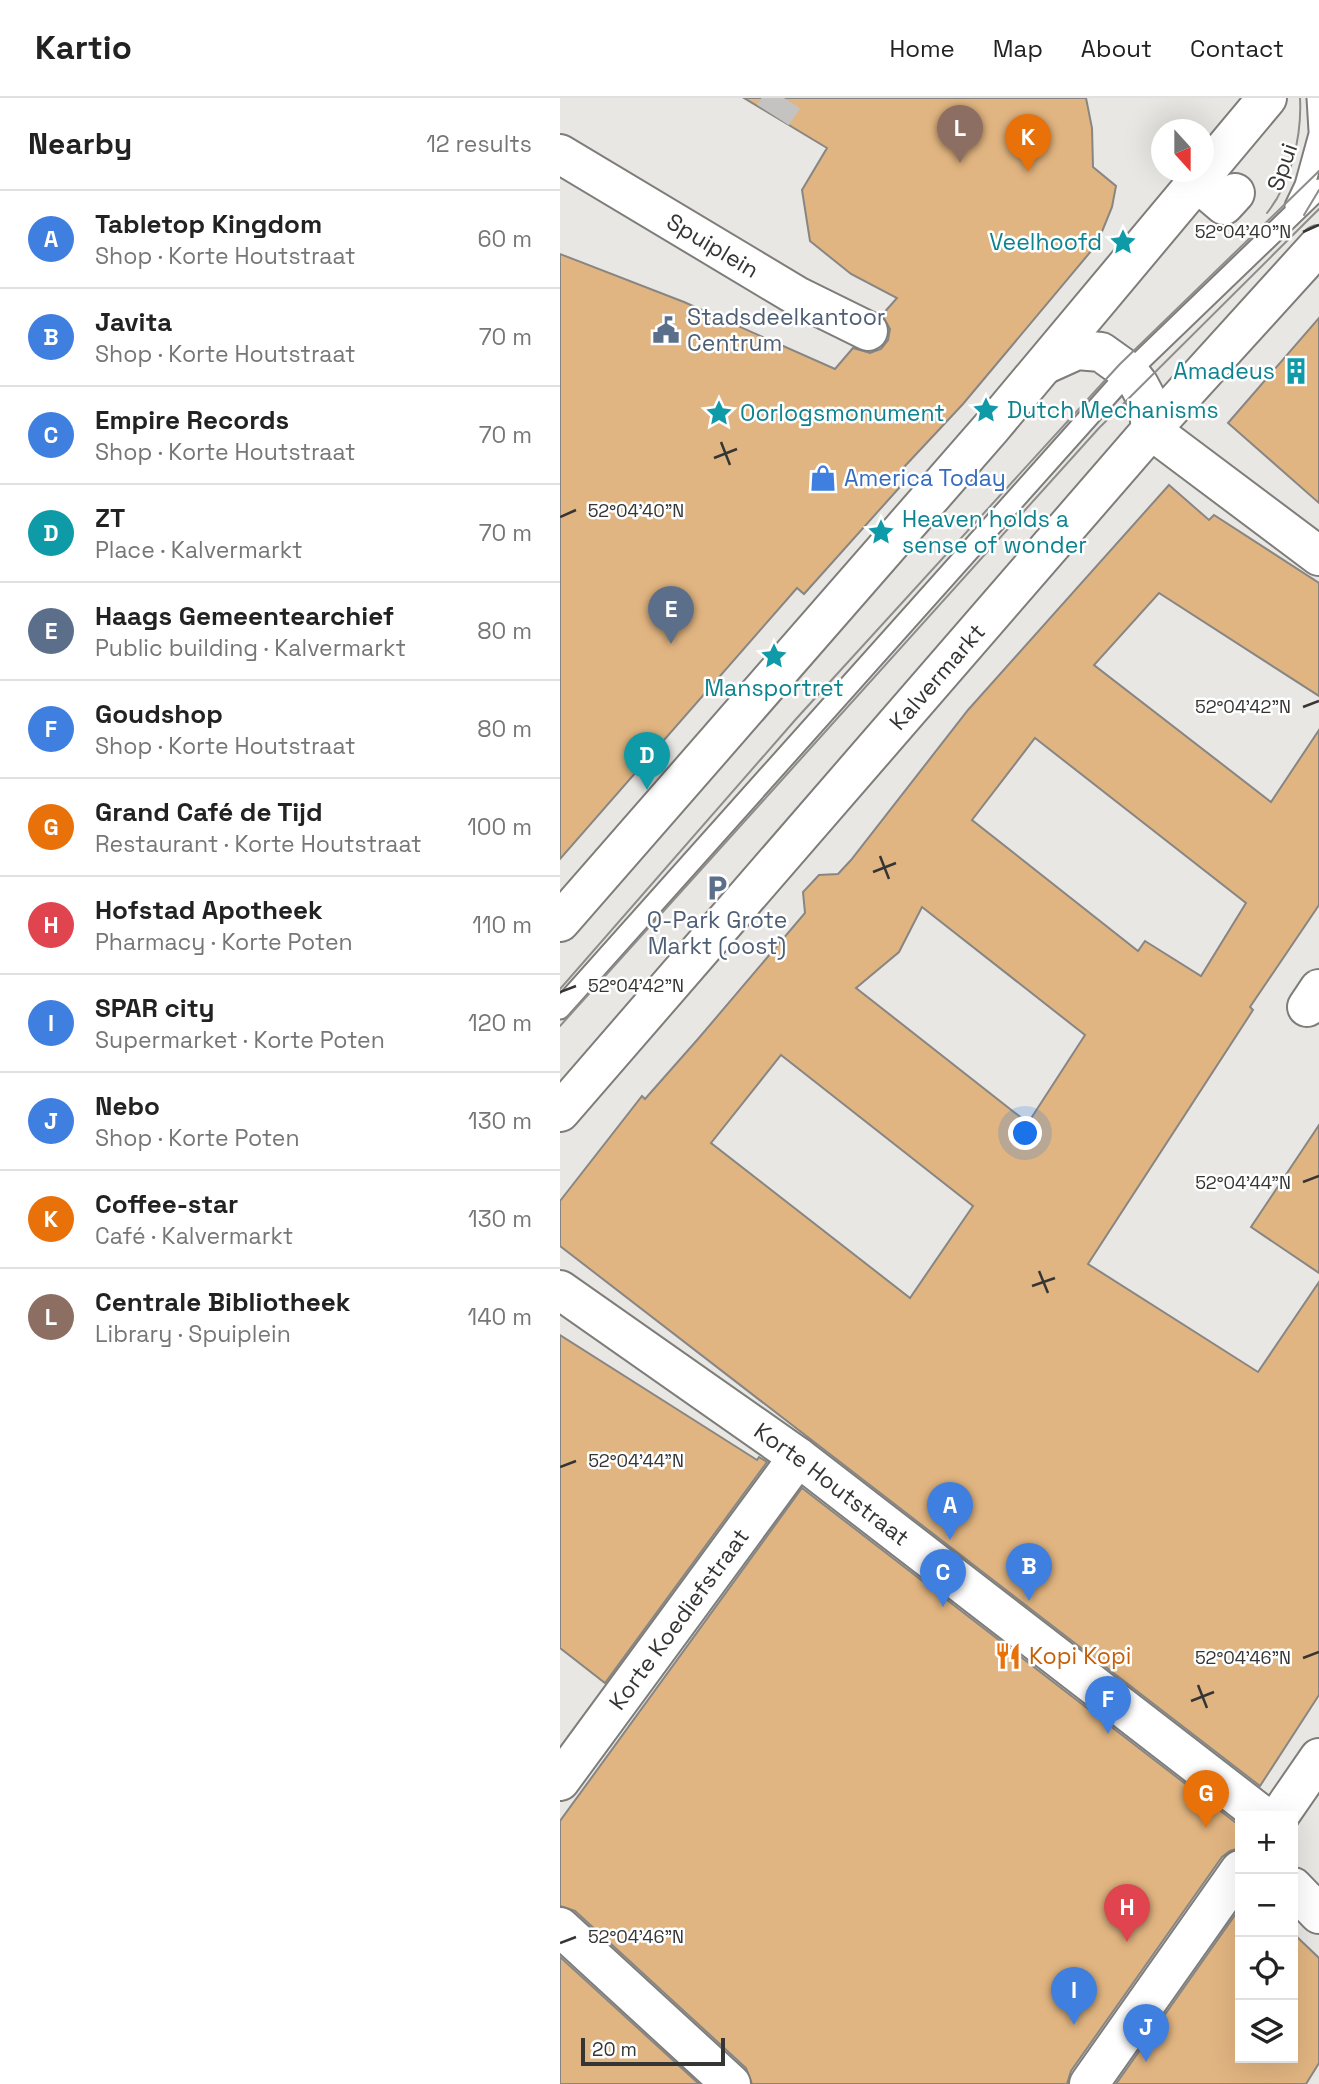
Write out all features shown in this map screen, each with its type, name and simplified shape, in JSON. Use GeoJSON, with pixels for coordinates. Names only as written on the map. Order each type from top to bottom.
{"type":"FeatureCollection","features":[{"type":"Feature","properties":{"kind":"street"},"geometry":{"type":"LineString","coordinates":[[1214,162],[1267,98]]}},
{"type":"Feature","properties":{"kind":"street","name":"Spuiplein"},"geometry":{"type":"LineString","coordinates":[[560,154],[797,296],[868,331]]}},
{"type":"Feature","properties":{"kind":"street"},"geometry":{"type":"LineString","coordinates":[[560,922],[1046,364],[1197,182],[1224,205],[1234,193]]}},
{"type":"Feature","properties":{"kind":"street","name":"Kalvermarkt"},"geometry":{"type":"LineString","coordinates":[[560,1112],[1151,430],[1319,245]]}},
{"type":"Feature","properties":{"kind":"street"},"geometry":{"type":"LineString","coordinates":[[1046,364],[1077,350],[1101,352],[1129,372],[1148,402],[1151,430],[1319,556]]}},
{"type":"Feature","properties":{"kind":"street","name":"Korte Houtstraat"},"geometry":{"type":"LineString","coordinates":[[560,1290],[798,1457],[1257,1811]]}},
{"type":"Feature","properties":{"kind":"street","name":"Korte Koediefstraat"},"geometry":{"type":"LineString","coordinates":[[560,1781],[798,1457]]}},
{"type":"Feature","properties":{"kind":"street"},"geometry":{"type":"LineString","coordinates":[[1282,1811],[1319,1758]]}},
{"type":"Feature","properties":{"kind":"street"},"geometry":{"type":"LineString","coordinates":[[1088,2084],[1237,1874]]}},
{"type":"Feature","properties":{"kind":"street"},"geometry":{"type":"LineString","coordinates":[[1298,1892],[1319,1914]]}},
{"type":"Feature","properties":{"kind":"street"},"geometry":{"type":"LineString","coordinates":[[560,1927],[731,2084]]}},
{"type":"Feature","properties":{"kind":"lane","name":"Spui"},"geometry":{"type":"LineString","coordinates":[[1290,216],[1305,185],[1319,132],[1317,98]]}},
{"type":"Feature","properties":{"kind":"lane"},"geometry":{"type":"LineString","coordinates":[[560,1009],[1129,372],[1319,189]]}},
{"type":"Feature","properties":{"kind":"building"},"geometry":{"type":"Polygon","coordinates":[[[744,98],[1086,98],[1092,128],[1093,167],[1116,186],[1112,207],[1097,244],[963,404],[891,481],[899,488],[804,594],[797,588],[560,859],[560,254],[684,302],[835,369],[853,348],[870,353],[881,349],[888,340],[890,329],[882,315],[897,298],[851,274],[810,241],[802,190],[827,148],[744,98]]]}},
{"type":"Feature","properties":{"kind":"building","name":"Amadeus"},"geometry":{"type":"Polygon","coordinates":[[[1319,318],[1319,503],[1228,423],[1319,318]]]}},
{"type":"Feature","properties":{"kind":"building"},"geometry":{"type":"Polygon","coordinates":[[[1169,485],[1209,520],[1214,515],[1319,583],[1319,696],[1159,593],[1094,665],[1271,802],[1319,730],[1319,905],[1250,1007],[1253,1010],[1088,1264],[1258,1372],[1319,1282],[1319,1695],[1260,1786],[560,1246],[560,1201],[642,1096],[645,1099],[805,913],[803,892],[819,875],[838,874],[851,860],[968,710],[1169,485]],[[1035,738],[972,820],[1138,951],[1145,941],[1201,976],[1246,903],[1035,738]],[[922,907],[899,952],[856,988],[1028,1123],[1085,1035],[922,907]],[[781,1055],[711,1143],[910,1298],[973,1206],[781,1055]]]}},
{"type":"Feature","properties":{"kind":"building"},"geometry":{"type":"Polygon","coordinates":[[[1319,1125],[1319,1273],[1251,1227],[1319,1125]]]}},
{"type":"Feature","properties":{"kind":"building"},"geometry":{"type":"Polygon","coordinates":[[[560,1335],[757,1460],[759,1457],[767,1462],[605,1683],[560,1648],[560,1335]]]}},
{"type":"Feature","properties":{"kind":"building"},"geometry":{"type":"Polygon","coordinates":[[[802,1488],[1235,1822],[1235,1850],[1222,1857],[1071,2071],[1067,2084],[752,2084],[746,2068],[575,1911],[560,1906],[560,1821],[802,1488]]]}},
{"type":"Feature","properties":{"kind":"building"},"geometry":{"type":"Polygon","coordinates":[[[1235,1915],[1235,2063],[1298,2063],[1298,1938],[1319,1958],[1319,2063],[1306,2084],[1116,2084],[1235,1915]]]}},
{"type":"Feature","properties":{"kind":"building"},"geometry":{"type":"Polygon","coordinates":[[[560,1957],[699,2084],[560,2084],[560,1957]]]}},
{"type":"Feature","properties":{"kind":"tunnel"},"geometry":{"type":"LineString","coordinates":[[773,115],[784,98]]}},
{"type":"Feature","properties":{"kind":"tram line"},"geometry":{"type":"LineString","coordinates":[[1267,213],[1289,173],[1297,143],[1300,98]]}},
{"type":"Feature","properties":{"kind":"tram line"},"geometry":{"type":"LineString","coordinates":[[560,989],[796,719],[1119,365],[1319,171]]}},
{"type":"Feature","properties":{"kind":"tram line"},"geometry":{"type":"LineString","coordinates":[[1304,215],[1319,190]]}},
{"type":"Feature","properties":{"kind":"tram line"},"geometry":{"type":"LineString","coordinates":[[560,1026],[1099,428],[1319,209]]}},
{"type":"Feature","properties":{"kind":"place","name":"Centrale Bibliotheek"},"geometry":{"type":"Point","coordinates":[960,163]}},
{"type":"Feature","properties":{"kind":"place","name":"Coffee-star"},"geometry":{"type":"Point","coordinates":[1028,172]}},
{"type":"Feature","properties":{"kind":"place","name":"Veelhoofd"},"geometry":{"type":"Point","coordinates":[1123,242]}},
{"type":"Feature","properties":{"kind":"place","name":"Stadsdeelkantoor Centrum"},"geometry":{"type":"Point","coordinates":[666,330]}},
{"type":"Feature","properties":{"kind":"place","name":"Amadeus"},"geometry":{"type":"Point","coordinates":[1296,371]}},
{"type":"Feature","properties":{"kind":"place","name":"Dutch Mechanisms"},"geometry":{"type":"Point","coordinates":[986,410]}},
{"type":"Feature","properties":{"kind":"place","name":"Oorlogsmonument"},"geometry":{"type":"Point","coordinates":[719,413]}},
{"type":"Feature","properties":{"kind":"place","name":"America Today"},"geometry":{"type":"Point","coordinates":[823,478]}},
{"type":"Feature","properties":{"kind":"place","name":"Heaven holds a sense of wonder"},"geometry":{"type":"Point","coordinates":[881,532]}},
{"type":"Feature","properties":{"kind":"place","name":"Haags Gemeentearchief"},"geometry":{"type":"Point","coordinates":[671,644]}},
{"type":"Feature","properties":{"kind":"place","name":"Mansportret"},"geometry":{"type":"Point","coordinates":[774,656]}},
{"type":"Feature","properties":{"kind":"place","name":"ZT"},"geometry":{"type":"Point","coordinates":[647,790]}},
{"type":"Feature","properties":{"kind":"place","name":"Q-Park Grote Markt (oost)"},"geometry":{"type":"Point","coordinates":[717,888]}},
{"type":"Feature","properties":{"kind":"place","name":"Tabletop Kingdom"},"geometry":{"type":"Point","coordinates":[950,1540]}},
{"type":"Feature","properties":{"kind":"place","name":"Javita"},"geometry":{"type":"Point","coordinates":[1029,1601]}},
{"type":"Feature","properties":{"kind":"place","name":"Empire Records"},"geometry":{"type":"Point","coordinates":[943,1607]}},
{"type":"Feature","properties":{"kind":"place","name":"Kopi Kopi"},"geometry":{"type":"Point","coordinates":[1008,1656]}},
{"type":"Feature","properties":{"kind":"place","name":"Goudshop"},"geometry":{"type":"Point","coordinates":[1108,1734]}},
{"type":"Feature","properties":{"kind":"place","name":"Grand Café de Tijd"},"geometry":{"type":"Point","coordinates":[1206,1828]}},
{"type":"Feature","properties":{"kind":"place","name":"Hofstad Apotheek"},"geometry":{"type":"Point","coordinates":[1127,1942]}},
{"type":"Feature","properties":{"kind":"place","name":"SPAR city"},"geometry":{"type":"Point","coordinates":[1074,2025]}},
{"type":"Feature","properties":{"kind":"place","name":"Nebo"},"geometry":{"type":"Point","coordinates":[1146,2062]}}]}
